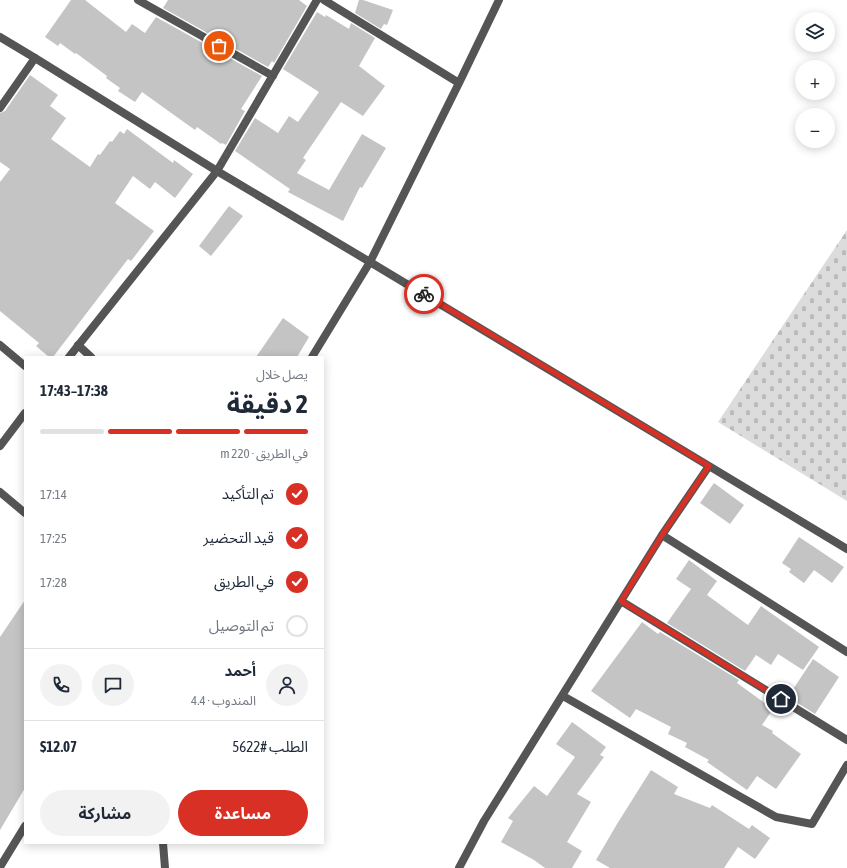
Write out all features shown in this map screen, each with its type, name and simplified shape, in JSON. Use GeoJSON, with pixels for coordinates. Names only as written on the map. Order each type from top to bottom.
{"type":"FeatureCollection","features":[{"type":"Feature","properties":{"kind":"street"},"geometry":{"type":"LineString","coordinates":[[138,0],[272,76]]}},
{"type":"Feature","properties":{"kind":"street"},"geometry":{"type":"LineString","coordinates":[[70,356],[216,171],[317,0]]}},
{"type":"Feature","properties":{"kind":"street"},"geometry":{"type":"LineString","coordinates":[[324,0],[459,83]]}},
{"type":"Feature","properties":{"kind":"street"},"geometry":{"type":"LineString","coordinates":[[313,356],[370,262],[499,0]]}},
{"type":"Feature","properties":{"kind":"street"},"geometry":{"type":"LineString","coordinates":[[0,37],[216,171],[847,549]]}},
{"type":"Feature","properties":{"kind":"street"},"geometry":{"type":"LineString","coordinates":[[0,108],[35,58]]}},
{"type":"Feature","properties":{"kind":"street"},"geometry":{"type":"LineString","coordinates":[[0,345],[24,365]]}},
{"type":"Feature","properties":{"kind":"street"},"geometry":{"type":"LineString","coordinates":[[78,345],[90,356]]}},
{"type":"Feature","properties":{"kind":"street"},"geometry":{"type":"LineString","coordinates":[[0,446],[24,414]]}},
{"type":"Feature","properties":{"kind":"street"},"geometry":{"type":"LineString","coordinates":[[460,868],[484,821],[662,535],[709,466]]}},
{"type":"Feature","properties":{"kind":"street"},"geometry":{"type":"LineString","coordinates":[[0,492],[24,513]]}},
{"type":"Feature","properties":{"kind":"street"},"geometry":{"type":"LineString","coordinates":[[662,535],[847,652]]}},
{"type":"Feature","properties":{"kind":"street"},"geometry":{"type":"LineString","coordinates":[[621,601],[847,740]]}},
{"type":"Feature","properties":{"kind":"street"},"geometry":{"type":"LineString","coordinates":[[563,696],[776,816],[812,824],[847,765]]}},
{"type":"Feature","properties":{"kind":"street"},"geometry":{"type":"LineString","coordinates":[[0,867],[24,828]]}},
{"type":"Feature","properties":{"kind":"street"},"geometry":{"type":"LineString","coordinates":[[163,844],[165,868]]}},
{"type":"Feature","properties":{"kind":"green space"},"geometry":{"type":"Polygon","coordinates":[[[847,230],[847,501],[718,422],[847,230]]]}},
{"type":"Feature","properties":{"kind":"building"},"geometry":{"type":"Polygon","coordinates":[[[71,0],[85,0],[126,32],[132,24],[145,33],[156,17],[262,76],[241,109],[245,111],[226,145],[221,144],[197,127],[195,130],[142,92],[135,102],[118,91],[120,88],[106,78],[107,76],[76,53],[75,54],[60,43],[58,46],[45,37],[71,0]]]}},
{"type":"Feature","properties":{"kind":"building"},"geometry":{"type":"Polygon","coordinates":[[[168,0],[299,0],[307,6],[274,63],[272,61],[268,67],[163,8],[168,0]]]}},
{"type":"Feature","properties":{"kind":"building"},"geometry":{"type":"Polygon","coordinates":[[[359,0],[393,10],[387,25],[384,24],[381,29],[355,13],[359,0]]]}},
{"type":"Feature","properties":{"kind":"building"},"geometry":{"type":"Polygon","coordinates":[[[317,12],[325,17],[326,15],[349,29],[351,23],[375,38],[359,66],[385,86],[363,116],[341,102],[303,158],[306,160],[297,173],[329,190],[362,134],[386,148],[362,188],[360,187],[343,221],[288,192],[290,189],[235,151],[255,118],[278,133],[289,116],[298,122],[319,92],[283,69],[317,12]]]}},
{"type":"Feature","properties":{"kind":"building"},"geometry":{"type":"Polygon","coordinates":[[[30,75],[58,95],[50,106],[66,118],[51,139],[90,167],[98,154],[100,155],[110,141],[112,142],[120,131],[124,134],[127,129],[173,163],[174,160],[193,174],[175,198],[155,182],[150,189],[133,176],[115,203],[154,231],[131,261],[128,259],[54,356],[48,356],[36,346],[39,343],[0,311],[0,182],[10,169],[0,162],[0,113],[5,111],[30,75]]]}},
{"type":"Feature","properties":{"kind":"building"},"geometry":{"type":"Polygon","coordinates":[[[229,206],[243,216],[211,256],[199,246],[229,206]]]}},
{"type":"Feature","properties":{"kind":"building"},"geometry":{"type":"Polygon","coordinates":[[[283,318],[309,337],[298,356],[257,356],[283,318]]]}},
{"type":"Feature","properties":{"kind":"building"},"geometry":{"type":"Polygon","coordinates":[[[714,483],[744,505],[730,524],[700,503],[714,483]]]}},
{"type":"Feature","properties":{"kind":"building"},"geometry":{"type":"Polygon","coordinates":[[[799,537],[844,567],[832,583],[814,570],[804,583],[789,572],[791,569],[782,563],[799,537]]]}},
{"type":"Feature","properties":{"kind":"building"},"geometry":{"type":"Polygon","coordinates":[[[689,560],[717,581],[707,595],[748,625],[761,606],[819,647],[803,670],[778,654],[771,665],[756,655],[745,671],[667,623],[691,589],[676,579],[689,560]]]}},
{"type":"Feature","properties":{"kind":"building"},"geometry":{"type":"Polygon","coordinates":[[[24,601],[24,790],[0,830],[0,637],[24,601]]]}},
{"type":"Feature","properties":{"kind":"building"},"geometry":{"type":"Polygon","coordinates":[[[642,622],[658,634],[660,632],[739,680],[737,683],[773,709],[762,725],[773,731],[772,733],[801,754],[776,789],[757,776],[747,790],[707,762],[709,760],[685,747],[687,743],[668,734],[671,727],[636,709],[630,718],[591,691],[642,622]]]}},
{"type":"Feature","properties":{"kind":"building"},"geometry":{"type":"Polygon","coordinates":[[[813,659],[839,677],[815,714],[788,697],[813,659]]]}},
{"type":"Feature","properties":{"kind":"building"},"geometry":{"type":"Polygon","coordinates":[[[572,722],[606,747],[600,755],[604,757],[577,794],[591,802],[567,842],[582,851],[572,868],[545,868],[534,860],[501,842],[513,821],[508,818],[534,786],[547,796],[575,757],[556,744],[572,722]]]}},
{"type":"Feature","properties":{"kind":"building"},"geometry":{"type":"Polygon","coordinates":[[[651,770],[678,787],[674,794],[710,808],[712,805],[749,829],[752,825],[770,838],[755,859],[738,847],[724,868],[610,868],[596,860],[651,770]]]}},
{"type":"Feature","properties":{"kind":"way so far"},"geometry":{"type":"LineString","coordinates":[[219,46],[272,76],[216,171],[424,294]]}},
{"type":"Feature","properties":{"kind":"route"},"geometry":{"type":"LineString","coordinates":[[424,294],[709,466],[662,535],[621,601],[781,699]]}}]}
